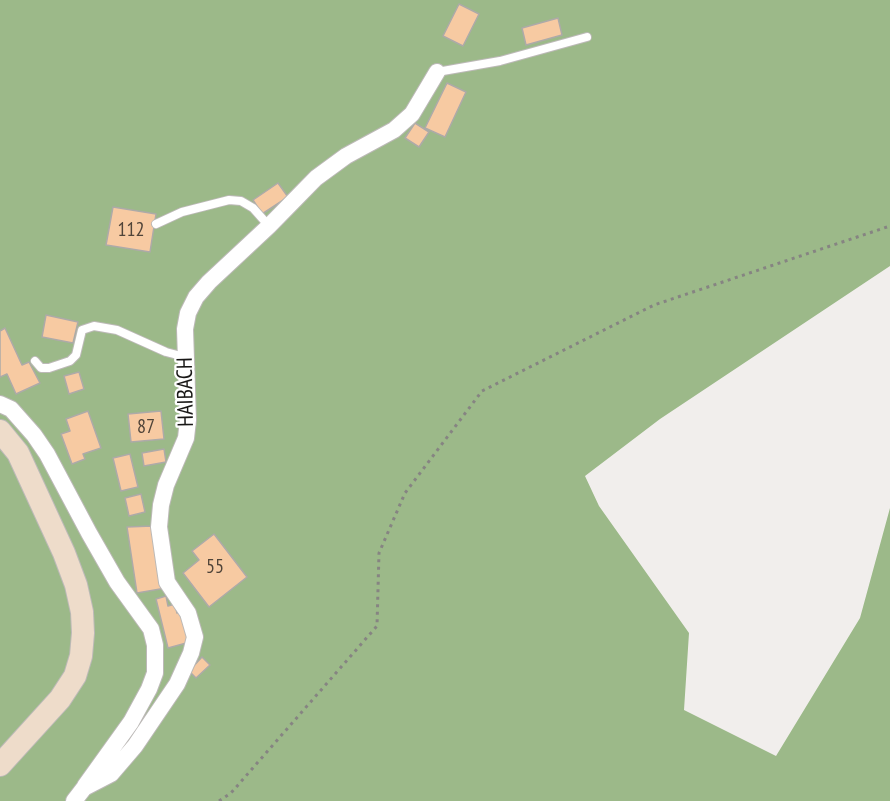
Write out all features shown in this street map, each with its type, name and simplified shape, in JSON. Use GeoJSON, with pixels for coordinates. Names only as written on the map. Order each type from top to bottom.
{"type":"FeatureCollection","features":[{"type":"Feature","properties":{"kind":"main road"},"geometry":{"type":"LineString","coordinates":[[0,431],[18,453],[64,553],[76,585],[82,612],[83,633],[81,656],[75,676],[60,699],[0,765]]}},
{"type":"Feature","properties":{"kind":"street","name":"HAIBACH"},"geometry":{"type":"LineString","coordinates":[[79,794],[111,774],[135,746],[177,684],[191,653],[195,637],[188,613],[167,582],[159,527],[166,485],[186,438],[188,420],[185,357],[188,313],[196,297],[209,282],[316,178],[331,165],[394,130],[412,114],[437,72]]}},
{"type":"Feature","properties":{"kind":"street"},"geometry":{"type":"LineString","coordinates":[[0,404],[11,409],[47,454],[88,533],[117,582],[150,629],[155,645],[155,673],[149,689],[131,722],[79,794]]}},
{"type":"Feature","properties":{"kind":"lane"},"geometry":{"type":"LineString","coordinates":[[437,72],[500,61],[586,37]]}},
{"type":"Feature","properties":{"kind":"lane"},"geometry":{"type":"LineString","coordinates":[[156,224],[182,212],[229,200],[242,201],[269,226]]}},
{"type":"Feature","properties":{"kind":"lane"},"geometry":{"type":"LineString","coordinates":[[35,361],[41,368],[49,368],[70,361],[76,355],[82,330],[94,326],[117,330],[166,352],[185,357]]}},
{"type":"Feature","properties":{"kind":"path"},"geometry":{"type":"LineString","coordinates":[[219,801],[231,793],[377,626],[379,553],[405,493],[482,391],[654,305],[890,226]]}},
{"type":"Feature","properties":{"kind":"green space"},"geometry":{"type":"Polygon","coordinates":[[[0,0],[890,0],[890,266],[660,419],[585,476],[599,506],[689,633],[684,710],[776,756],[860,618],[890,508],[890,801],[0,801],[0,0]]]}},
{"type":"Feature","properties":{"kind":"building"},"geometry":{"type":"Polygon","coordinates":[[[459,4],[479,14],[463,46],[443,36],[459,4]]]}},
{"type":"Feature","properties":{"kind":"building"},"geometry":{"type":"Polygon","coordinates":[[[558,18],[562,35],[526,45],[522,28],[558,18]]]}},
{"type":"Feature","properties":{"kind":"building"},"geometry":{"type":"Polygon","coordinates":[[[447,83],[466,92],[445,137],[425,128],[447,83]]]}},
{"type":"Feature","properties":{"kind":"building"},"geometry":{"type":"Polygon","coordinates":[[[415,123],[429,132],[419,147],[405,138],[415,123]]]}},
{"type":"Feature","properties":{"kind":"building"},"geometry":{"type":"Polygon","coordinates":[[[278,183],[288,197],[262,214],[253,200],[278,183]]]}},
{"type":"Feature","properties":{"kind":"building"},"geometry":{"type":"Polygon","coordinates":[[[113,207],[156,214],[150,252],[106,245],[113,207]]]}},
{"type":"Feature","properties":{"kind":"building"},"geometry":{"type":"Polygon","coordinates":[[[46,315],[78,322],[73,343],[42,337],[46,315]]]}},
{"type":"Feature","properties":{"kind":"building"},"geometry":{"type":"Polygon","coordinates":[[[5,328],[22,365],[29,362],[40,383],[16,394],[7,374],[0,377],[0,331],[5,328]]]}},
{"type":"Feature","properties":{"kind":"building"},"geometry":{"type":"Polygon","coordinates":[[[79,372],[84,389],[69,394],[64,376],[79,372]]]}},
{"type":"Feature","properties":{"kind":"building"},"geometry":{"type":"Polygon","coordinates":[[[88,411],[101,448],[83,454],[85,459],[72,464],[61,434],[70,431],[66,419],[88,411]]]}},
{"type":"Feature","properties":{"kind":"building"},"geometry":{"type":"Polygon","coordinates":[[[161,411],[164,439],[131,442],[128,414],[161,411]]]}},
{"type":"Feature","properties":{"kind":"building"},"geometry":{"type":"Polygon","coordinates":[[[164,449],[166,462],[144,466],[142,453],[164,449]]]}},
{"type":"Feature","properties":{"kind":"building"},"geometry":{"type":"Polygon","coordinates":[[[130,454],[138,487],[121,491],[113,458],[130,454]]]}},
{"type":"Feature","properties":{"kind":"building"},"geometry":{"type":"Polygon","coordinates":[[[141,494],[145,512],[129,516],[125,498],[141,494]]]}},
{"type":"Feature","properties":{"kind":"building"},"geometry":{"type":"Polygon","coordinates":[[[152,526],[166,588],[137,593],[127,527],[152,526]]]}},
{"type":"Feature","properties":{"kind":"building"},"geometry":{"type":"Polygon","coordinates":[[[214,534],[247,577],[209,607],[183,573],[199,560],[192,551],[214,534]]]}},
{"type":"Feature","properties":{"kind":"building"},"geometry":{"type":"Polygon","coordinates":[[[166,596],[168,606],[175,604],[177,613],[182,612],[190,642],[168,648],[156,599],[166,596]]]}},
{"type":"Feature","properties":{"kind":"building"},"geometry":{"type":"Polygon","coordinates":[[[202,657],[210,665],[196,678],[189,671],[202,657]]]}}]}
